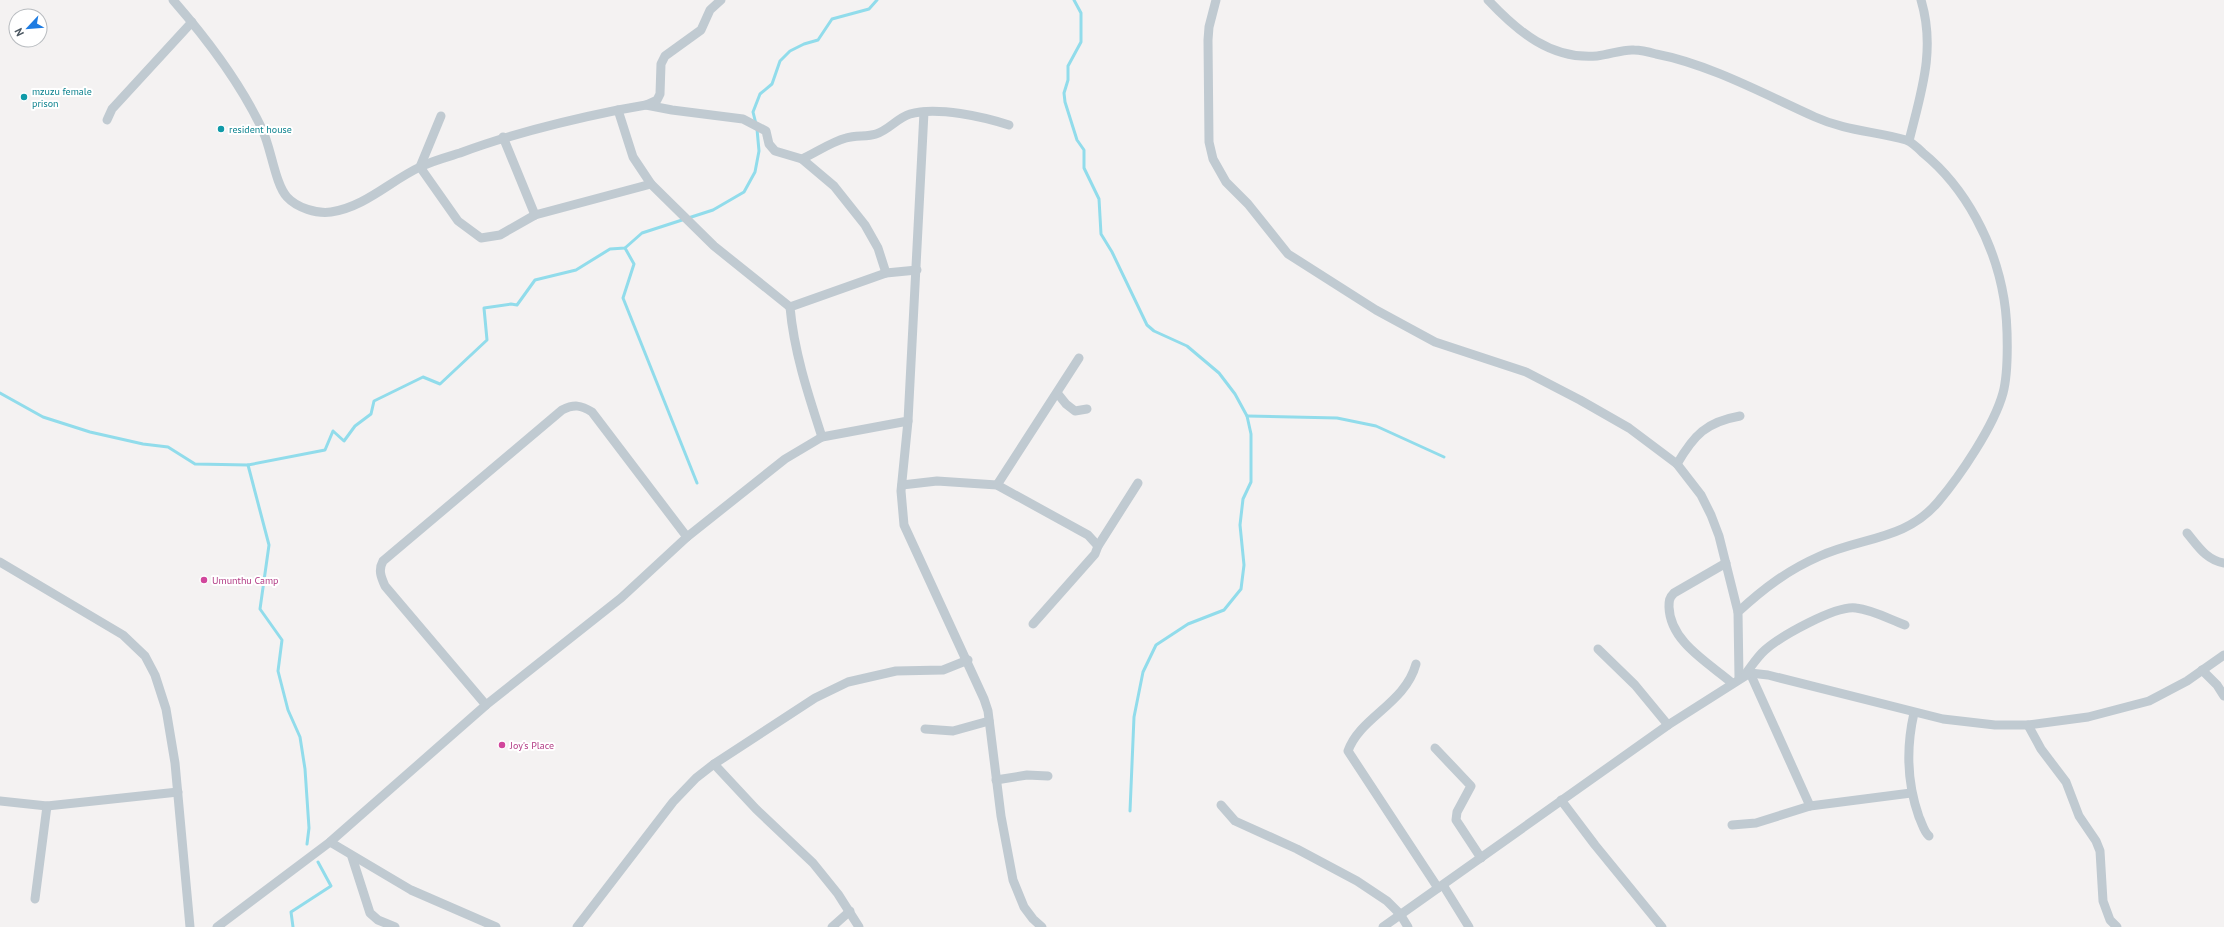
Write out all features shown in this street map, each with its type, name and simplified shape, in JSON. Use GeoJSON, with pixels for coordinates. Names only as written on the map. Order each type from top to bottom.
{"type":"FeatureCollection","features":[{"type":"Feature","properties":{"kind":"street"},"geometry":{"type":"LineString","coordinates":[[172,0],[192,22],[218,56],[256,116],[269,146],[281,187],[286,197],[313,211],[331,212],[370,197],[420,167],[503,137],[655,102],[659,96],[661,64],[665,56],[701,30],[710,10],[721,0]]}},
{"type":"Feature","properties":{"kind":"street"},"geometry":{"type":"LineString","coordinates":[[1216,0],[1209,27],[1208,40],[1209,142],[1213,159],[1226,182],[1248,204],[1288,254],[1376,310],[1435,342],[1526,372],[1629,428],[1677,464],[1701,495],[1711,515],[1726,563],[1738,612],[1741,678],[1810,806]]}},
{"type":"Feature","properties":{"kind":"street"},"geometry":{"type":"LineString","coordinates":[[1488,0],[1522,32],[1543,46],[1580,56],[1615,54],[1633,50],[1684,60],[1834,126],[1909,140],[1942,168],[1964,198],[1993,255],[2001,283],[2005,309],[2006,353],[2003,391],[1994,416],[1968,462],[1937,503],[1920,519],[1904,529],[1882,538],[1829,553],[1798,567],[1768,585],[1738,612]]}},
{"type":"Feature","properties":{"kind":"street"},"geometry":{"type":"LineString","coordinates":[[1909,140],[1922,90],[1929,47],[1927,20],[1921,0]]}},
{"type":"Feature","properties":{"kind":"street"},"geometry":{"type":"LineString","coordinates":[[107,120],[112,109],[192,22]]}},
{"type":"Feature","properties":{"kind":"street"},"geometry":{"type":"LineString","coordinates":[[646,105],[672,110],[743,119],[766,131],[769,144],[775,151],[802,159],[834,186],[857,213],[874,240],[886,273]]}},
{"type":"Feature","properties":{"kind":"street"},"geometry":{"type":"LineString","coordinates":[[618,110],[633,157],[651,184],[714,246],[790,307],[792,333],[798,362],[822,437]]}},
{"type":"Feature","properties":{"kind":"street"},"geometry":{"type":"LineString","coordinates":[[802,159],[836,142],[857,136],[878,134],[894,122],[909,115],[924,112],[950,113],[992,120],[1009,125]]}},
{"type":"Feature","properties":{"kind":"street"},"geometry":{"type":"LineString","coordinates":[[924,112],[917,270],[901,509],[904,525],[968,660],[984,699],[989,721],[1001,816],[1013,880],[1024,907],[1033,919],[1042,927]]}},
{"type":"Feature","properties":{"kind":"street"},"geometry":{"type":"LineString","coordinates":[[420,167],[441,116]]}},
{"type":"Feature","properties":{"kind":"street"},"geometry":{"type":"LineString","coordinates":[[503,137],[535,215]]}},
{"type":"Feature","properties":{"kind":"street"},"geometry":{"type":"LineString","coordinates":[[420,167],[458,221],[481,238],[500,235],[535,215],[651,184]]}},
{"type":"Feature","properties":{"kind":"street"},"geometry":{"type":"LineString","coordinates":[[790,307],[886,273],[917,270]]}},
{"type":"Feature","properties":{"kind":"street"},"geometry":{"type":"LineString","coordinates":[[997,485],[1058,394],[1079,358]]}},
{"type":"Feature","properties":{"kind":"street"},"geometry":{"type":"LineString","coordinates":[[1058,394],[1066,404],[1075,411],[1087,409]]}},
{"type":"Feature","properties":{"kind":"street"},"geometry":{"type":"LineString","coordinates":[[486,705],[385,586],[380,574],[380,567],[383,562],[556,415],[569,407],[577,405],[592,412],[687,537]]}},
{"type":"Feature","properties":{"kind":"street"},"geometry":{"type":"LineString","coordinates":[[1677,464],[1687,448],[1710,424],[1721,419],[1740,416]]}},
{"type":"Feature","properties":{"kind":"street"},"geometry":{"type":"LineString","coordinates":[[217,927],[330,842],[486,705],[621,598],[687,537],[784,459],[822,437],[908,421]]}},
{"type":"Feature","properties":{"kind":"street"},"geometry":{"type":"LineString","coordinates":[[902,485],[937,481],[997,485],[1088,535],[1098,546]]}},
{"type":"Feature","properties":{"kind":"street"},"geometry":{"type":"LineString","coordinates":[[1033,624],[1095,554],[1098,546],[1138,483]]}},
{"type":"Feature","properties":{"kind":"street"},"geometry":{"type":"LineString","coordinates":[[2187,533],[2205,555],[2216,562],[2224,564]]}},
{"type":"Feature","properties":{"kind":"street"},"geometry":{"type":"LineString","coordinates":[[0,562],[123,635],[145,656],[155,675],[166,709],[178,792],[190,927]]}},
{"type":"Feature","properties":{"kind":"street"},"geometry":{"type":"LineString","coordinates":[[1726,563],[1674,593],[1669,600],[1669,610],[1672,624],[1683,641],[1741,678],[1768,675],[1914,713],[1966,722],[2028,725],[2088,717],[2149,701],[2187,681],[2224,655]]}},
{"type":"Feature","properties":{"kind":"street"},"geometry":{"type":"LineString","coordinates":[[1383,927],[1668,725],[1741,678],[1771,645],[1805,625],[1840,610],[1855,608],[1868,611],[1905,625]]}},
{"type":"Feature","properties":{"kind":"street"},"geometry":{"type":"LineString","coordinates":[[1598,649],[1631,680],[1668,725]]}},
{"type":"Feature","properties":{"kind":"street"},"geometry":{"type":"LineString","coordinates":[[577,927],[673,802],[696,778],[714,764],[815,698],[848,682],[896,671],[943,670],[968,660]]}},
{"type":"Feature","properties":{"kind":"street"},"geometry":{"type":"LineString","coordinates":[[1416,664],[1414,674],[1403,690],[1357,734],[1351,742],[1348,751],[1469,927]]}},
{"type":"Feature","properties":{"kind":"street"},"geometry":{"type":"LineString","coordinates":[[2202,670],[2217,685],[2224,696]]}},
{"type":"Feature","properties":{"kind":"street"},"geometry":{"type":"LineString","coordinates":[[1914,713],[1909,736],[1911,793],[1924,828],[1929,836]]}},
{"type":"Feature","properties":{"kind":"street"},"geometry":{"type":"LineString","coordinates":[[925,729],[953,731],[989,721]]}},
{"type":"Feature","properties":{"kind":"street"},"geometry":{"type":"LineString","coordinates":[[2028,725],[2041,749],[2066,782],[2079,816],[2096,840],[2102,862],[2103,901],[2110,920],[2117,927]]}},
{"type":"Feature","properties":{"kind":"street"},"geometry":{"type":"LineString","coordinates":[[1435,748],[1471,786],[1457,812],[1456,820],[1481,858]]}},
{"type":"Feature","properties":{"kind":"street"},"geometry":{"type":"LineString","coordinates":[[714,764],[756,809],[813,863],[850,911],[859,927]]}},
{"type":"Feature","properties":{"kind":"street"},"geometry":{"type":"LineString","coordinates":[[996,780],[1027,775],[1048,776]]}},
{"type":"Feature","properties":{"kind":"street"},"geometry":{"type":"LineString","coordinates":[[0,801],[48,806],[178,792]]}},
{"type":"Feature","properties":{"kind":"street"},"geometry":{"type":"LineString","coordinates":[[1732,825],[1756,822],[1810,806],[1911,793]]}},
{"type":"Feature","properties":{"kind":"street"},"geometry":{"type":"LineString","coordinates":[[1561,800],[1595,845],[1662,927]]}},
{"type":"Feature","properties":{"kind":"street"},"geometry":{"type":"LineString","coordinates":[[1221,804],[1235,821],[1297,849],[1357,881],[1387,901],[1400,914],[1408,927]]}},
{"type":"Feature","properties":{"kind":"street"},"geometry":{"type":"LineString","coordinates":[[35,899],[48,806]]}},
{"type":"Feature","properties":{"kind":"street"},"geometry":{"type":"LineString","coordinates":[[330,842],[352,857],[411,890],[496,927]]}},
{"type":"Feature","properties":{"kind":"street"},"geometry":{"type":"LineString","coordinates":[[352,857],[370,913],[378,920],[395,927]]}},
{"type":"Feature","properties":{"kind":"street"},"geometry":{"type":"LineString","coordinates":[[832,927],[850,911]]}},
{"type":"Feature","properties":{"kind":"waterway"},"geometry":{"type":"LineString","coordinates":[[756,124],[753,112],[760,94],[772,84],[780,61],[790,51],[804,44],[818,40],[832,19],[869,9],[877,0]]}},
{"type":"Feature","properties":{"kind":"waterway"},"geometry":{"type":"LineString","coordinates":[[1074,0],[1081,13],[1081,42],[1068,66],[1068,80],[1064,93],[1065,102],[1077,140],[1084,150],[1084,168],[1099,199],[1101,234],[1112,252],[1147,325],[1154,331],[1187,346],[1219,373],[1235,394],[1247,416],[1251,434],[1251,482],[1243,499],[1240,525],[1244,565],[1241,589],[1224,610],[1188,624],[1156,645],[1143,672],[1134,717],[1130,811]]}},
{"type":"Feature","properties":{"kind":"waterway"},"geometry":{"type":"LineString","coordinates":[[0,393],[43,417],[90,432],[143,444],[168,447],[195,464],[248,465],[325,450],[333,431],[344,441],[355,426],[371,414],[374,401],[423,377],[440,384],[487,340],[484,308],[511,304],[517,305],[535,280],[576,270],[610,249],[625,248],[642,233],[713,210],[744,192],[755,172],[759,151],[757,129]]}},
{"type":"Feature","properties":{"kind":"waterway"},"geometry":{"type":"LineString","coordinates":[[625,248],[634,264],[623,298],[697,483]]}},
{"type":"Feature","properties":{"kind":"waterway"},"geometry":{"type":"LineString","coordinates":[[1247,416],[1337,418],[1376,426],[1444,457]]}},
{"type":"Feature","properties":{"kind":"waterway"},"geometry":{"type":"LineString","coordinates":[[248,465],[269,545],[260,609],[282,640],[278,671],[288,710],[300,737],[305,769],[309,828],[307,844]]}},
{"type":"Feature","properties":{"kind":"waterway"},"geometry":{"type":"LineString","coordinates":[[293,927],[291,912],[331,886],[318,862]]}},
{"type":"Feature","properties":{"kind":"place","name":"mzuzu female prison"},"geometry":{"type":"Point","coordinates":[24,97]}},
{"type":"Feature","properties":{"kind":"place","name":"resident house"},"geometry":{"type":"Point","coordinates":[221,129]}},
{"type":"Feature","properties":{"kind":"place","name":"Umunthu Camp"},"geometry":{"type":"Point","coordinates":[204,580]}},
{"type":"Feature","properties":{"kind":"place","name":"Joy's Place"},"geometry":{"type":"Point","coordinates":[502,745]}}]}
